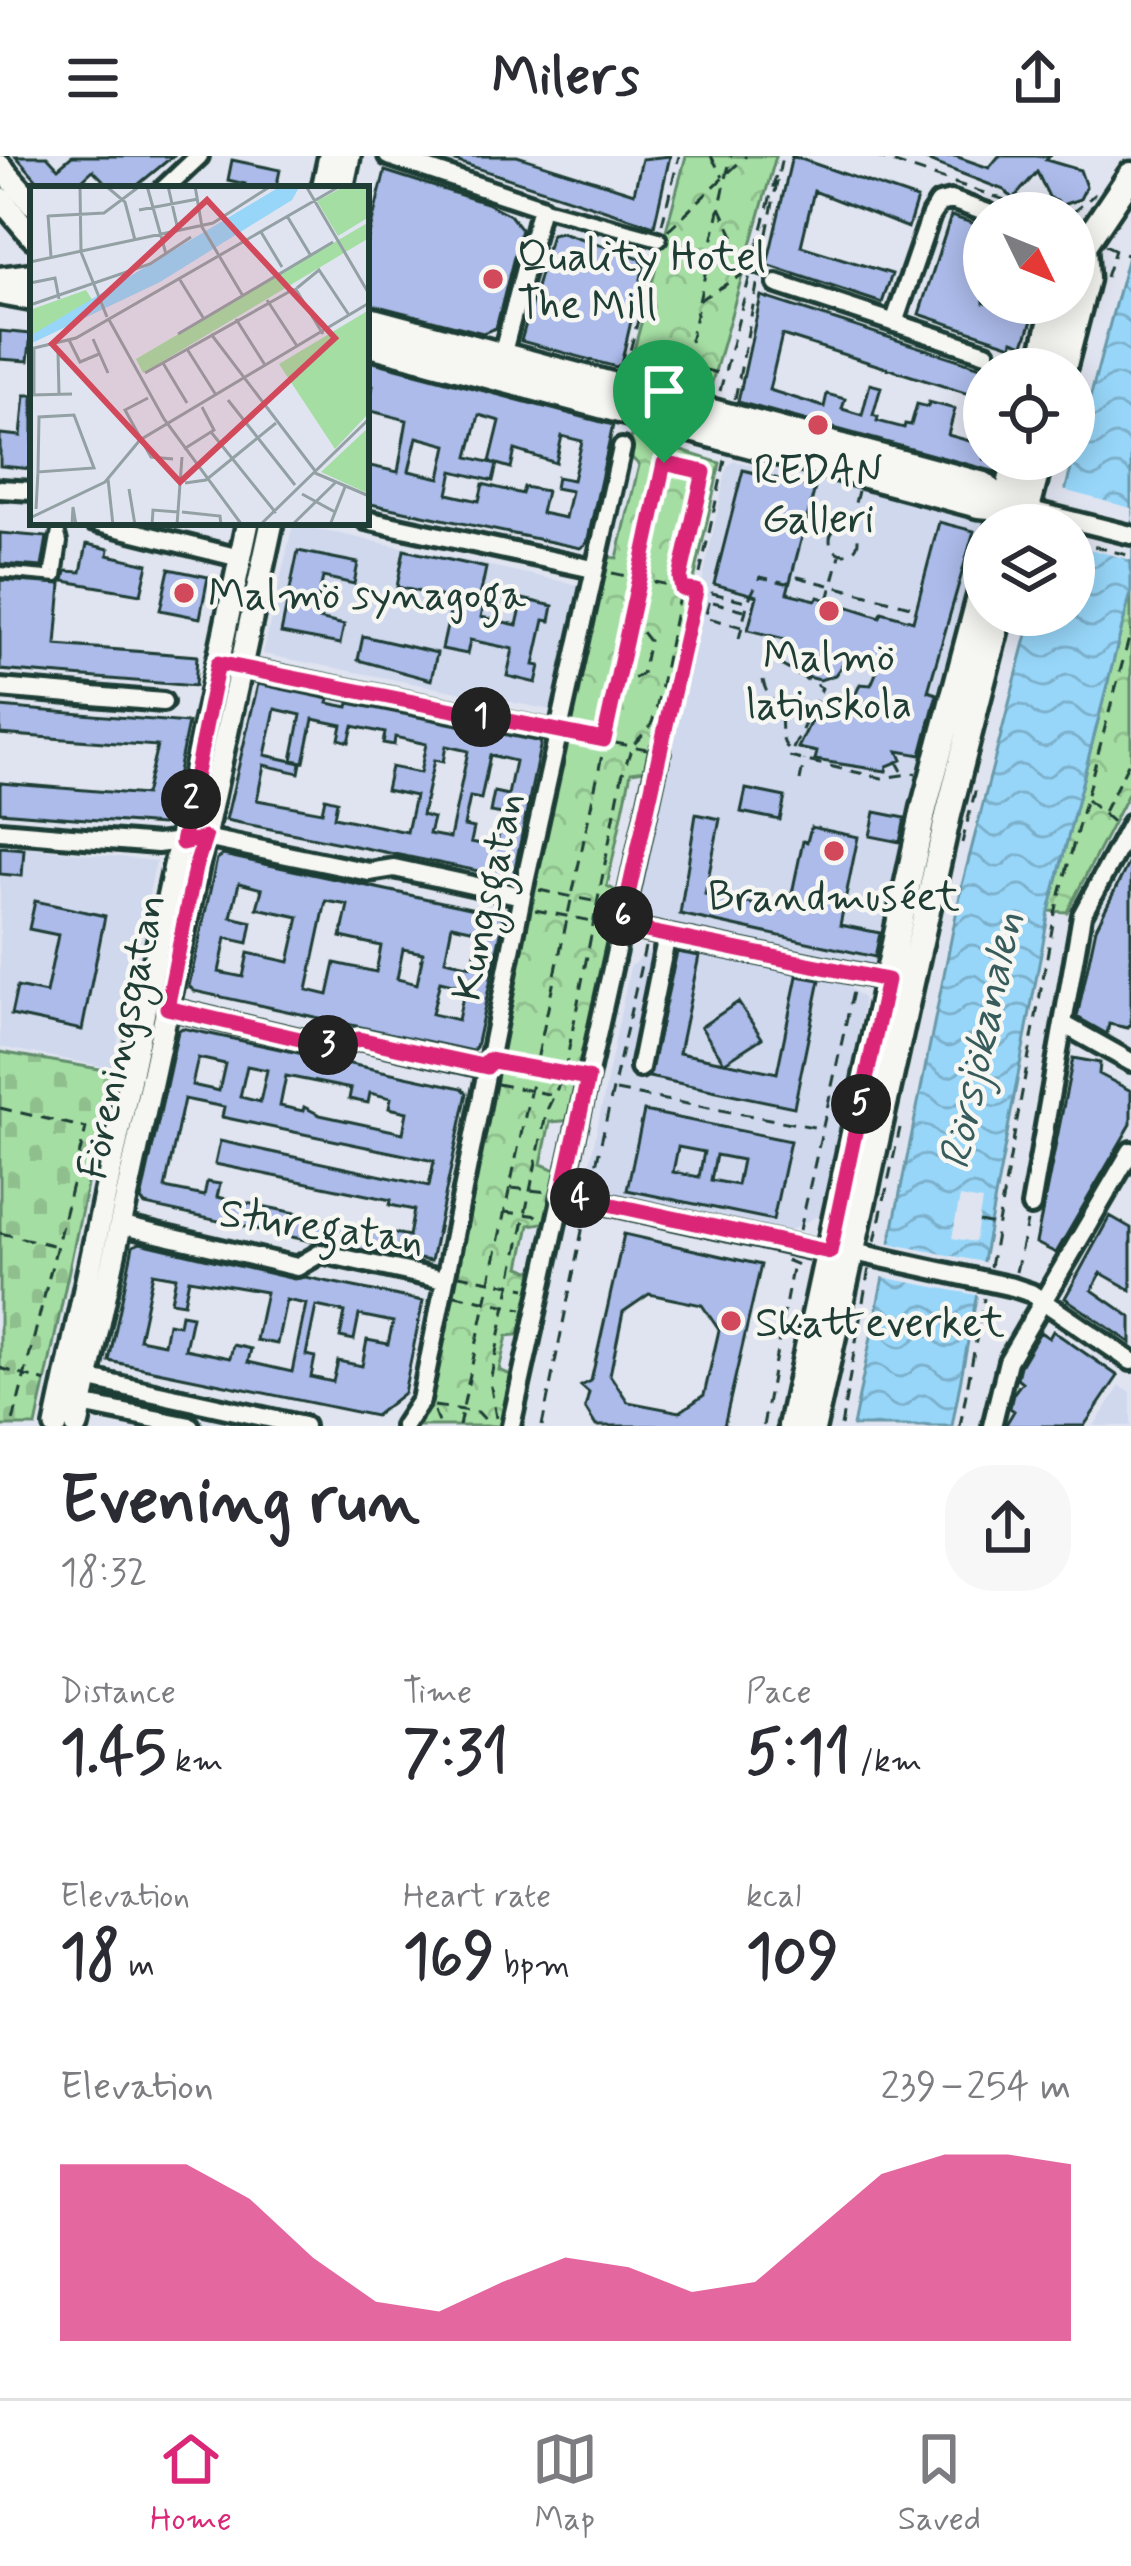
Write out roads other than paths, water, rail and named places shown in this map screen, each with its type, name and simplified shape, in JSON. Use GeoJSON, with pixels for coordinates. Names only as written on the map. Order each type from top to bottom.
{"type":"FeatureCollection","features":[{"type":"Feature","properties":{"kind":"main road"},"geometry":{"type":"LineString","coordinates":[[1095,226],[1131,175]]}},
{"type":"Feature","properties":{"kind":"main road"},"geometry":{"type":"LineString","coordinates":[[0,280],[30,276]]}},
{"type":"Feature","properties":{"kind":"main road"},"geometry":{"type":"LineString","coordinates":[[0,292],[30,297]]}},
{"type":"Feature","properties":{"kind":"main road"},"geometry":{"type":"LineString","coordinates":[[369,320],[502,356],[972,504]]}},
{"type":"Feature","properties":{"kind":"main road"},"geometry":{"type":"LineString","coordinates":[[369,344],[674,412]]}},
{"type":"Feature","properties":{"kind":"main road"},"geometry":{"type":"LineString","coordinates":[[791,1426],[860,1258],[887,980],[923,809],[969,636]]}},
{"type":"Feature","properties":{"kind":"main road"},"geometry":{"type":"LineString","coordinates":[[821,1423],[860,1258],[948,815],[994,636]]}},
{"type":"Feature","properties":{"kind":"street"},"geometry":{"type":"LineString","coordinates":[[167,186],[199,156]]}},
{"type":"Feature","properties":{"kind":"street"},"geometry":{"type":"LineString","coordinates":[[324,186],[330,156]]}},
{"type":"Feature","properties":{"kind":"street"},"geometry":{"type":"LineString","coordinates":[[343,186],[349,156]]}},
{"type":"Feature","properties":{"kind":"street"},"geometry":{"type":"LineString","coordinates":[[388,156],[541,207],[658,239]]}},
{"type":"Feature","properties":{"kind":"street"},"geometry":{"type":"LineString","coordinates":[[0,166],[30,201]]}},
{"type":"Feature","properties":{"kind":"street"},"geometry":{"type":"LineString","coordinates":[[0,198],[30,233]]}},
{"type":"Feature","properties":{"kind":"street"},"geometry":{"type":"LineString","coordinates":[[894,323],[931,215],[939,203],[951,200],[963,204]]}},
{"type":"Feature","properties":{"kind":"street"},"geometry":{"type":"LineString","coordinates":[[502,356],[541,207]]}},
{"type":"Feature","properties":{"kind":"street"},"geometry":{"type":"LineString","coordinates":[[777,284],[971,348]]}},
{"type":"Feature","properties":{"kind":"street","name":"Kungsgatan"},"geometry":{"type":"LineString","coordinates":[[404,1426],[421,1400],[523,891],[622,448]]}},
{"type":"Feature","properties":{"kind":"street"},"geometry":{"type":"LineString","coordinates":[[0,488],[30,491]]}},
{"type":"Feature","properties":{"kind":"street"},"geometry":{"type":"LineString","coordinates":[[369,521],[593,569]]}},
{"type":"Feature","properties":{"kind":"street"},"geometry":{"type":"LineString","coordinates":[[106,525],[240,558]]}},
{"type":"Feature","properties":{"kind":"street","name":"Föreningsgatan"},"geometry":{"type":"LineString","coordinates":[[229,665],[247,525]]}},
{"type":"Feature","properties":{"kind":"street","name":"Föreningsgatan"},"geometry":{"type":"LineString","coordinates":[[56,1426],[58,1387],[194,840],[229,665],[271,525]]}},
{"type":"Feature","properties":{"kind":"street"},"geometry":{"type":"LineString","coordinates":[[1095,529],[1131,535]]}},
{"type":"Feature","properties":{"kind":"street"},"geometry":{"type":"LineString","coordinates":[[229,665],[558,732]]}},
{"type":"Feature","properties":{"kind":"street"},"geometry":{"type":"LineString","coordinates":[[0,688],[163,702]]}},
{"type":"Feature","properties":{"kind":"street"},"geometry":{"type":"LineString","coordinates":[[512,1426],[660,751]]}},
{"type":"Feature","properties":{"kind":"street"},"geometry":{"type":"LineString","coordinates":[[0,831],[194,840],[369,872],[394,868],[523,891]]}},
{"type":"Feature","properties":{"kind":"street"},"geometry":{"type":"LineString","coordinates":[[1030,1206],[1082,915],[1129,831]]}},
{"type":"Feature","properties":{"kind":"street","name":"Föreningsgatan"},"geometry":{"type":"LineString","coordinates":[[79,1415],[195,868],[194,840]]}},
{"type":"Feature","properties":{"kind":"street"},"geometry":{"type":"LineString","coordinates":[[623,917],[648,931],[887,980]]}},
{"type":"Feature","properties":{"kind":"street"},"geometry":{"type":"LineString","coordinates":[[640,1068],[668,935]]}},
{"type":"Feature","properties":{"kind":"street"},"geometry":{"type":"LineString","coordinates":[[167,1008],[334,1047],[359,1039],[486,1070]]}},
{"type":"Feature","properties":{"kind":"street"},"geometry":{"type":"LineString","coordinates":[[1063,1024],[1131,1063]]}},
{"type":"Feature","properties":{"kind":"street"},"geometry":{"type":"LineString","coordinates":[[992,1426],[1008,1361],[1124,1182],[1131,1151]]}},
{"type":"Feature","properties":{"kind":"street"},"geometry":{"type":"LineString","coordinates":[[562,1194],[1031,1293],[1131,1361]]}},
{"type":"Feature","properties":{"kind":"street","name":"Sturegatan"},"geometry":{"type":"LineString","coordinates":[[119,1225],[297,1267],[320,1253],[444,1282]]}},
{"type":"Feature","properties":{"kind":"street"},"geometry":{"type":"LineString","coordinates":[[190,1426],[79,1415],[58,1387],[86,1378],[304,1426]]}},
{"type":"Feature","properties":{"kind":"lane"},"geometry":{"type":"LineString","coordinates":[[50,570],[57,526]]}},
{"type":"Feature","properties":{"kind":"lane"},"geometry":{"type":"LineString","coordinates":[[0,572],[57,577],[62,542],[57,526]]}},
{"type":"Feature","properties":{"kind":"water","name":"Rörsjökanalen"},"geometry":{"type":"Polygon","coordinates":[[[1131,245],[1131,592],[1049,911],[952,1426],[853,1426],[962,885],[1027,636],[1095,636],[1095,504],[1062,504],[1068,480],[1095,480],[1095,379],[1131,245]]]}},
{"type":"Feature","properties":{"kind":"place","name":"Quality Hotel The Mill"},"geometry":{"type":"Point","coordinates":[493,279]}},
{"type":"Feature","properties":{"kind":"place","name":"REDAN Galleri"},"geometry":{"type":"Point","coordinates":[818,425]}},
{"type":"Feature","properties":{"kind":"place","name":"Malmö synagoga"},"geometry":{"type":"Point","coordinates":[184,593]}},
{"type":"Feature","properties":{"kind":"place","name":"Malmö latinskola"},"geometry":{"type":"Point","coordinates":[829,611]}},
{"type":"Feature","properties":{"kind":"place","name":"Brandmuséet"},"geometry":{"type":"Point","coordinates":[834,851]}},
{"type":"Feature","properties":{"kind":"place","name":"Skatteverket"},"geometry":{"type":"Point","coordinates":[731,1321]}}]}
